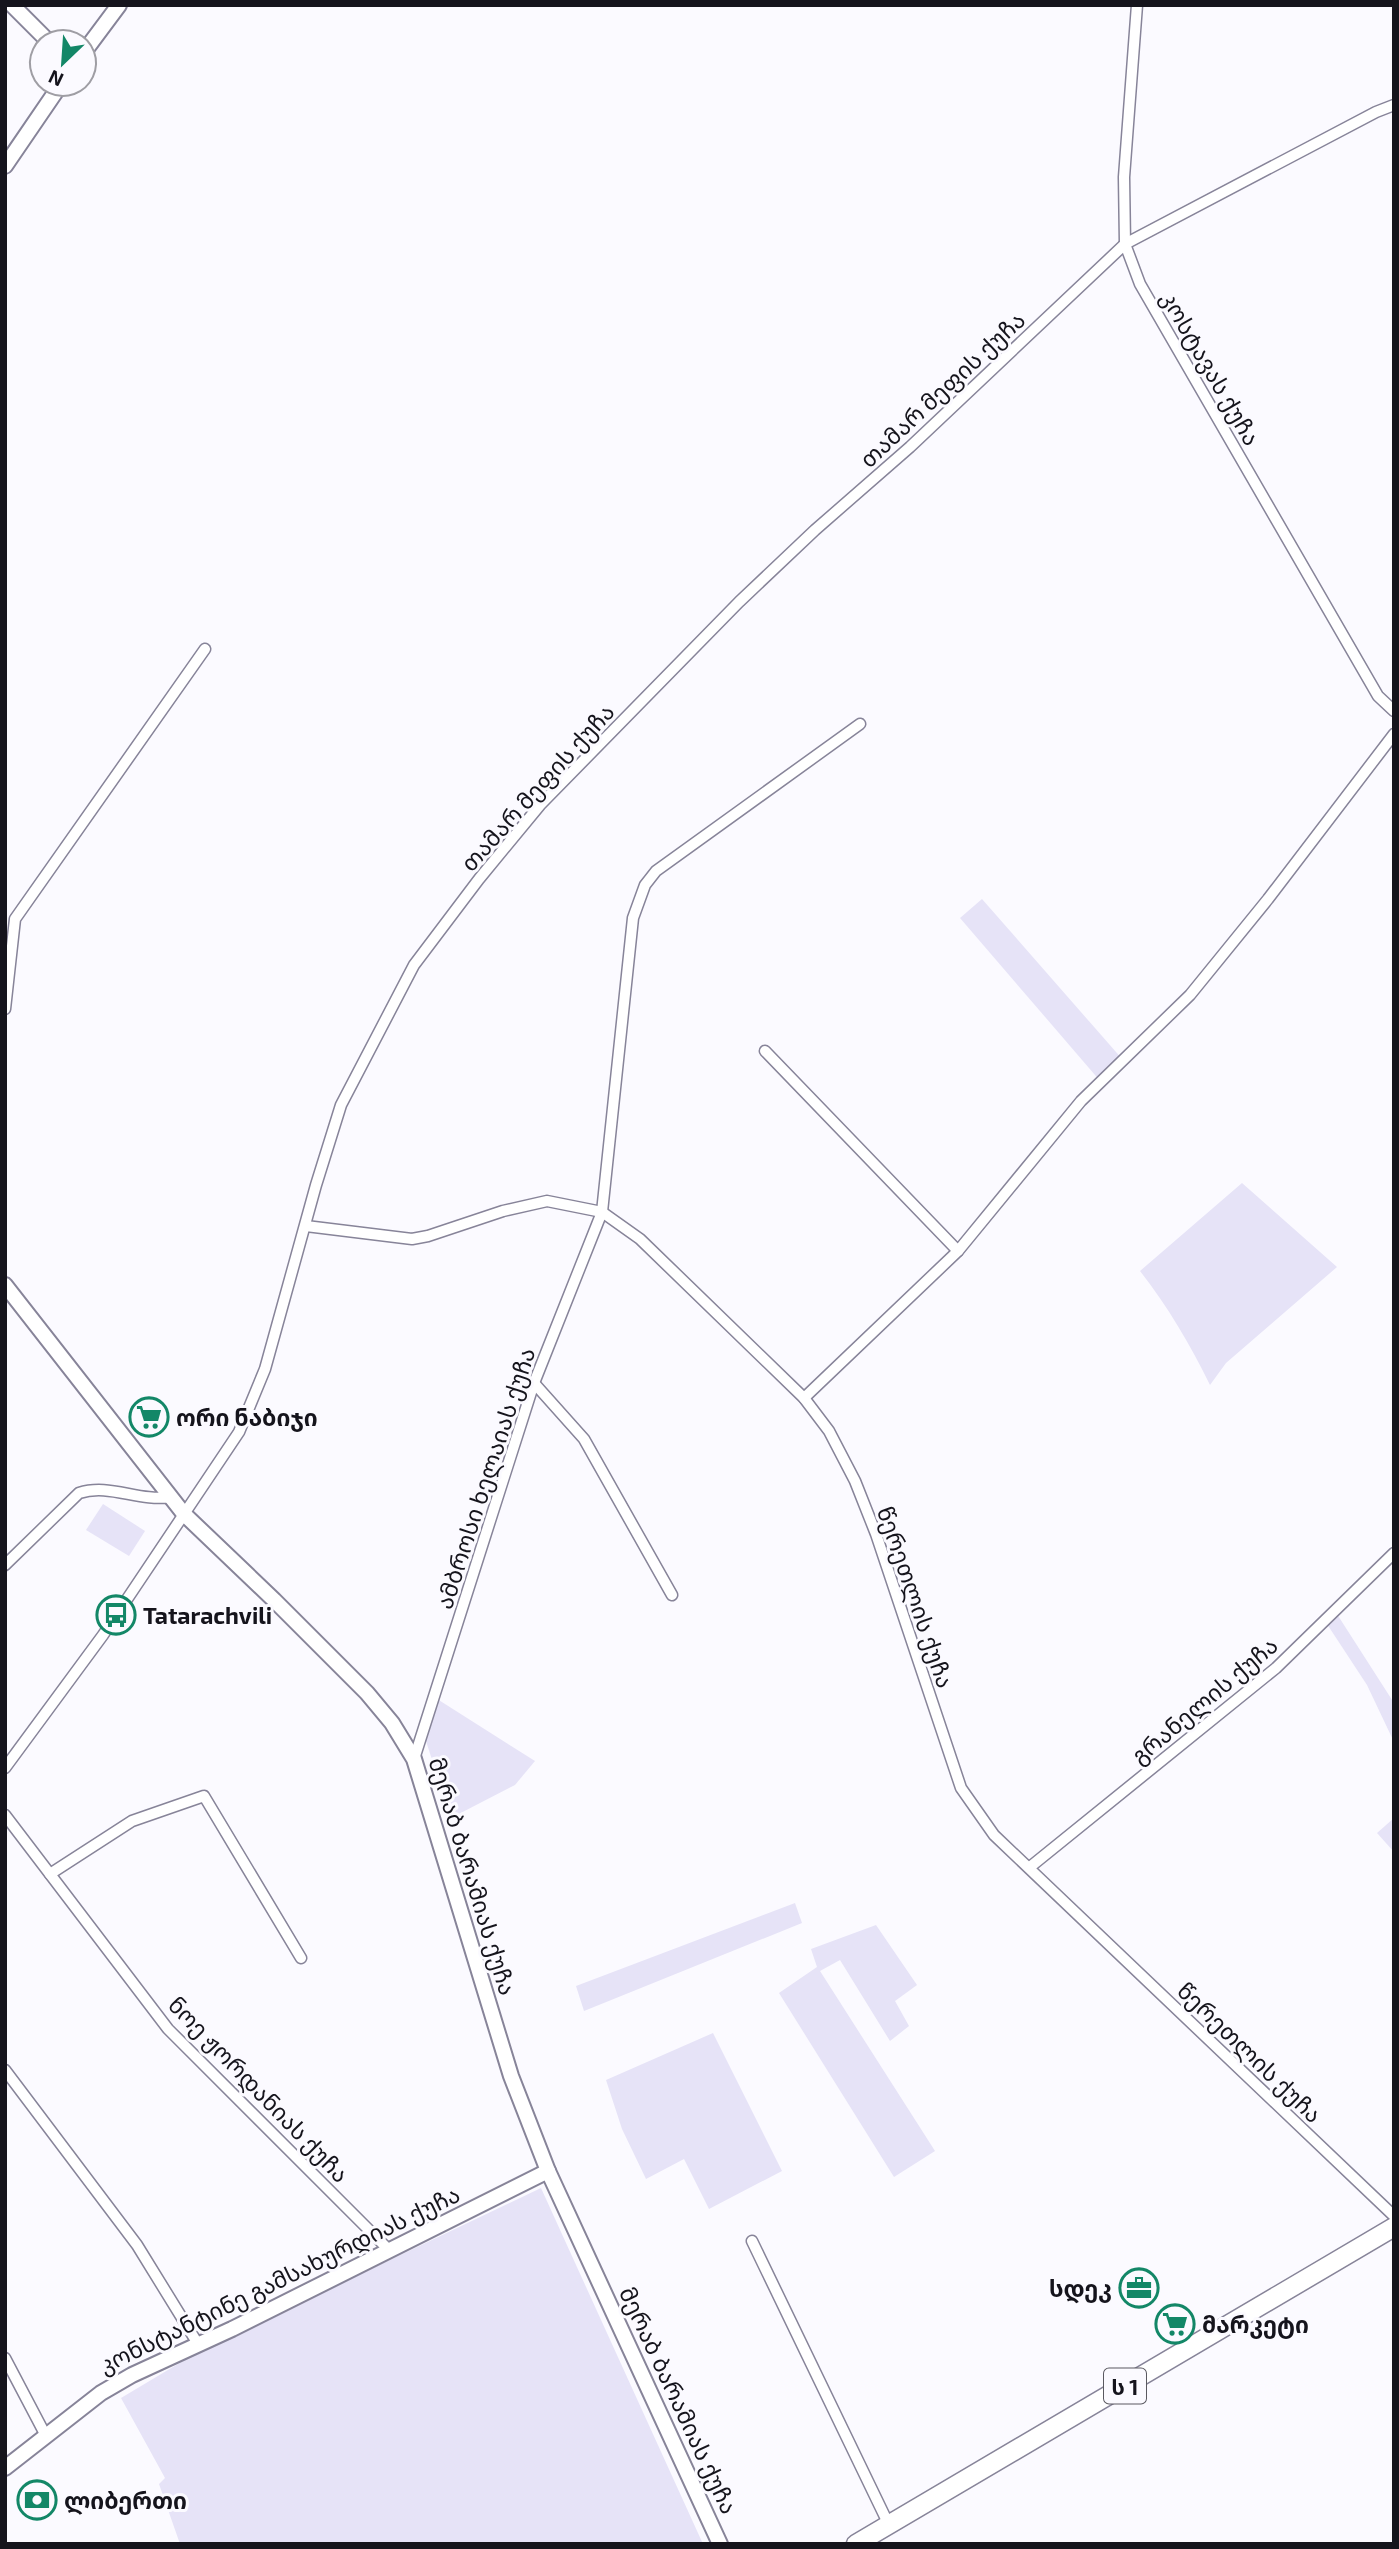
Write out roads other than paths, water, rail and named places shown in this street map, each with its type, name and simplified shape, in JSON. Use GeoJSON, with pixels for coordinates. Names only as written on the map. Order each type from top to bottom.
{"type":"FeatureCollection","features":[{"type":"Feature","properties":{"kind":"highway","name":"ს 1"},"geometry":{"type":"LineString","coordinates":[[856,2544],[1394,2227]]}},
{"type":"Feature","properties":{"kind":"main road"},"geometry":{"type":"LineString","coordinates":[[12,5],[35,28]]}},
{"type":"Feature","properties":{"kind":"main road"},"geometry":{"type":"LineString","coordinates":[[98,33],[119,5]]}},
{"type":"Feature","properties":{"kind":"main road"},"geometry":{"type":"LineString","coordinates":[[5,166],[51,98]]}},
{"type":"Feature","properties":{"kind":"main road","name":"მერაბ ბარამიას ქუჩა"},"geometry":{"type":"LineString","coordinates":[[5,1285],[171,1497],[367,1693],[392,1723],[414,1759],[511,2076],[548,2171],[720,2544]]}},
{"type":"Feature","properties":{"kind":"main road","name":"კონსტანტინე გამსახურდიას ქუჩა"},"geometry":{"type":"LineString","coordinates":[[5,2468],[101,2393],[548,2171]]}},
{"type":"Feature","properties":{"kind":"street","name":"კოსტავას ქუჩა"},"geometry":{"type":"LineString","coordinates":[[1137,5],[1124,177],[1125,244],[1140,284],[1378,696],[1394,711]]}},
{"type":"Feature","properties":{"kind":"street","name":"თამარ მეფის ქუჩა"},"geometry":{"type":"LineString","coordinates":[[5,1768],[103,1635],[239,1432],[265,1369],[341,1105],[414,965],[522,826],[739,602],[815,530],[910,447],[1125,244],[1394,105]]}},
{"type":"Feature","properties":{"kind":"street"},"geometry":{"type":"LineString","coordinates":[[5,1009],[15,919],[205,649]]}},
{"type":"Feature","properties":{"kind":"street","name":"ამბროსი ხელაიას ქუჩა"},"geometry":{"type":"LineString","coordinates":[[414,1759],[534,1383],[602,1212],[633,918],[645,886],[656,871],[860,724]]}},
{"type":"Feature","properties":{"kind":"street"},"geometry":{"type":"LineString","coordinates":[[804,1398],[958,1251],[1081,1101],[1190,995],[1268,899],[1394,734]]}},
{"type":"Feature","properties":{"kind":"street"},"geometry":{"type":"LineString","coordinates":[[765,1051],[958,1251]]}},
{"type":"Feature","properties":{"kind":"street","name":"წერეთლის ქუჩა"},"geometry":{"type":"LineString","coordinates":[[306,1226],[412,1239],[503,1211],[547,1201],[602,1212],[640,1239],[804,1398],[829,1431],[855,1481],[876,1534],[961,1788],[994,1835],[1394,2216]]}},
{"type":"Feature","properties":{"kind":"street"},"geometry":{"type":"LineString","coordinates":[[534,1383],[584,1439],[672,1595]]}},
{"type":"Feature","properties":{"kind":"street"},"geometry":{"type":"LineString","coordinates":[[5,1565],[79,1493],[96,1489],[151,1500],[171,1497]]}},
{"type":"Feature","properties":{"kind":"street","name":"გრანელის ქუჩა"},"geometry":{"type":"LineString","coordinates":[[1030,1867],[1276,1668],[1394,1553]]}},
{"type":"Feature","properties":{"kind":"street"},"geometry":{"type":"LineString","coordinates":[[50,1874],[132,1821],[204,1796],[301,1958]]}},
{"type":"Feature","properties":{"kind":"street","name":"ნოე ჟორდანიას ქუჩა"},"geometry":{"type":"LineString","coordinates":[[5,1815],[169,2029],[389,2250]]}},
{"type":"Feature","properties":{"kind":"street"},"geometry":{"type":"LineString","coordinates":[[5,2070],[137,2245],[198,2344]]}},
{"type":"Feature","properties":{"kind":"street"},"geometry":{"type":"LineString","coordinates":[[752,2241],[889,2525]]}},
{"type":"Feature","properties":{"kind":"street"},"geometry":{"type":"LineString","coordinates":[[5,2358],[46,2436]]}},
{"type":"Feature","properties":{"kind":"place","name":"ორი ნაბიჯი"},"geometry":{"type":"Point","coordinates":[149,1417]}},
{"type":"Feature","properties":{"kind":"place","name":"Tatarachvili"},"geometry":{"type":"Point","coordinates":[116,1615]}},
{"type":"Feature","properties":{"kind":"place","name":"სდეკ"},"geometry":{"type":"Point","coordinates":[1139,2288]}},
{"type":"Feature","properties":{"kind":"place","name":"მარკეტი"},"geometry":{"type":"Point","coordinates":[1175,2324]}},
{"type":"Feature","properties":{"kind":"place","name":"ლიბერთი"},"geometry":{"type":"Point","coordinates":[37,2500]}}]}
